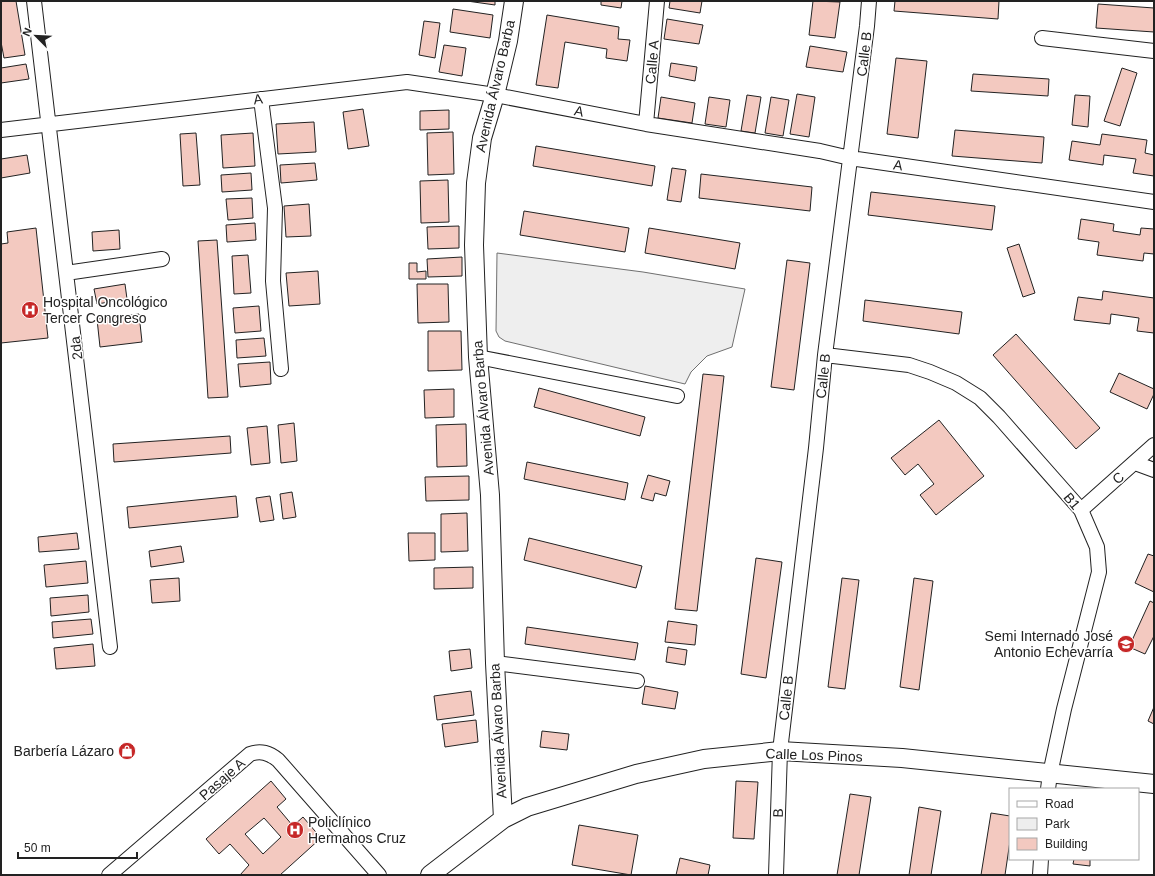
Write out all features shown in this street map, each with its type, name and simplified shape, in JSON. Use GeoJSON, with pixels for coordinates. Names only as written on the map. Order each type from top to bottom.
{"type":"FeatureCollection","features":[{"type":"Feature","properties":{"kind":"street","name":"2da"},"geometry":{"type":"LineString","coordinates":[[34,1],[110,647]]}},
{"type":"Feature","properties":{"kind":"street","name":"Avenida Álvaro Barba"},"geometry":{"type":"LineString","coordinates":[[503,819],[495,664],[490,495],[478,357],[474,245],[476,183],[482,138],[495,95],[508,41],[514,1]]}},
{"type":"Feature","properties":{"kind":"street","name":"Calle A"},"geometry":{"type":"LineString","coordinates":[[646,124],[657,1]]}},
{"type":"Feature","properties":{"kind":"street","name":"Calle B"},"geometry":{"type":"LineString","coordinates":[[780,751],[816,448],[825,355],[869,1]]}},
{"type":"Feature","properties":{"kind":"street"},"geometry":{"type":"LineString","coordinates":[[1042,38],[1154,51]]}},
{"type":"Feature","properties":{"kind":"street","name":"A"},"geometry":{"type":"LineString","coordinates":[[1,130],[407,82],[495,95],[646,124],[820,151],[850,158],[1154,202]]}},
{"type":"Feature","properties":{"kind":"street"},"geometry":{"type":"LineString","coordinates":[[262,99],[275,208],[274,281],[280,370]]}},
{"type":"Feature","properties":{"kind":"street"},"geometry":{"type":"LineString","coordinates":[[66,273],[162,259]]}},
{"type":"Feature","properties":{"kind":"street","name":"B1"},"geometry":{"type":"LineString","coordinates":[[825,355],[909,365],[956,383],[980,398],[999,417],[1081,510],[1097,547],[1099,572],[1064,709],[1049,782]]}},
{"type":"Feature","properties":{"kind":"street"},"geometry":{"type":"LineString","coordinates":[[478,357],[677,396]]}},
{"type":"Feature","properties":{"kind":"street","name":"C"},"geometry":{"type":"LineString","coordinates":[[1081,510],[1154,446]]}},
{"type":"Feature","properties":{"kind":"street"},"geometry":{"type":"LineString","coordinates":[[1135,463],[1154,470]]}},
{"type":"Feature","properties":{"kind":"street"},"geometry":{"type":"LineString","coordinates":[[495,664],[637,681]]}},
{"type":"Feature","properties":{"kind":"street","name":"Calle Los Pinos"},"geometry":{"type":"LineString","coordinates":[[430,875],[503,819],[527,807],[636,774],[704,759],[780,751],[902,758],[1049,782],[1154,784]]}},
{"type":"Feature","properties":{"kind":"street","name":"B"},"geometry":{"type":"LineString","coordinates":[[776,875],[780,751]]}},
{"type":"Feature","properties":{"kind":"street","name":"Pasaje A"},"geometry":{"type":"LineString","coordinates":[[109,875],[250,754],[257,752],[264,752],[278,760],[379,875]]}},
{"type":"Feature","properties":{"kind":"street"},"geometry":{"type":"LineString","coordinates":[[1040,875],[1041,860]]}},
{"type":"Feature","properties":{"kind":"green space"},"geometry":{"type":"Polygon","coordinates":[[[497,253],[643,272],[745,289],[732,347],[707,356],[691,372],[685,384],[505,341],[499,337],[496,331],[497,253]]]}},
{"type":"Feature","properties":{"kind":"building"},"geometry":{"type":"Polygon","coordinates":[[[1,1],[16,1],[25,55],[4,58],[1,42],[1,1]]]}},
{"type":"Feature","properties":{"kind":"building"},"geometry":{"type":"Polygon","coordinates":[[[467,1],[495,1],[495,5],[467,1]]]}},
{"type":"Feature","properties":{"kind":"building"},"geometry":{"type":"Polygon","coordinates":[[[601,1],[622,1],[621,8],[601,5],[601,1]]]}},
{"type":"Feature","properties":{"kind":"building"},"geometry":{"type":"Polygon","coordinates":[[[670,1],[702,1],[700,13],[669,8],[670,1]]]}},
{"type":"Feature","properties":{"kind":"building"},"geometry":{"type":"Polygon","coordinates":[[[813,1],[840,2],[835,38],[809,35],[813,1]]]}},
{"type":"Feature","properties":{"kind":"building"},"geometry":{"type":"Polygon","coordinates":[[[895,1],[999,1],[998,19],[894,11],[895,1]]]}},
{"type":"Feature","properties":{"kind":"building"},"geometry":{"type":"Polygon","coordinates":[[[1098,4],[1154,8],[1154,32],[1096,28],[1098,4]]]}},
{"type":"Feature","properties":{"kind":"building"},"geometry":{"type":"Polygon","coordinates":[[[453,9],[493,15],[490,38],[450,32],[453,9]]]}},
{"type":"Feature","properties":{"kind":"building"},"geometry":{"type":"Polygon","coordinates":[[[547,15],[619,27],[618,39],[630,40],[627,61],[606,58],[607,49],[565,42],[558,88],[536,85],[547,15]]]}},
{"type":"Feature","properties":{"kind":"building"},"geometry":{"type":"Polygon","coordinates":[[[667,19],[703,25],[699,44],[664,39],[667,19]]]}},
{"type":"Feature","properties":{"kind":"building"},"geometry":{"type":"Polygon","coordinates":[[[424,21],[440,23],[435,58],[419,55],[424,21]]]}},
{"type":"Feature","properties":{"kind":"building"},"geometry":{"type":"Polygon","coordinates":[[[444,45],[466,48],[462,76],[439,72],[444,45]]]}},
{"type":"Feature","properties":{"kind":"building"},"geometry":{"type":"Polygon","coordinates":[[[810,46],[847,52],[843,72],[806,67],[810,46]]]}},
{"type":"Feature","properties":{"kind":"building"},"geometry":{"type":"Polygon","coordinates":[[[896,58],[927,61],[918,138],[887,134],[896,58]]]}},
{"type":"Feature","properties":{"kind":"building"},"geometry":{"type":"Polygon","coordinates":[[[671,63],[697,67],[695,81],[669,76],[671,63]]]}},
{"type":"Feature","properties":{"kind":"building"},"geometry":{"type":"Polygon","coordinates":[[[26,64],[29,79],[1,83],[1,68],[26,64]]]}},
{"type":"Feature","properties":{"kind":"building"},"geometry":{"type":"Polygon","coordinates":[[[1122,68],[1137,73],[1120,126],[1104,121],[1122,68]]]}},
{"type":"Feature","properties":{"kind":"building"},"geometry":{"type":"Polygon","coordinates":[[[973,74],[1049,79],[1048,96],[971,91],[973,74]]]}},
{"type":"Feature","properties":{"kind":"building"},"geometry":{"type":"Polygon","coordinates":[[[797,94],[815,97],[809,137],[790,134],[797,94]]]}},
{"type":"Feature","properties":{"kind":"building"},"geometry":{"type":"Polygon","coordinates":[[[747,95],[761,97],[755,133],[741,131],[747,95]]]}},
{"type":"Feature","properties":{"kind":"building"},"geometry":{"type":"Polygon","coordinates":[[[1075,95],[1090,96],[1088,127],[1072,125],[1075,95]]]}},
{"type":"Feature","properties":{"kind":"building"},"geometry":{"type":"Polygon","coordinates":[[[661,97],[695,103],[692,123],[658,118],[661,97]]]}},
{"type":"Feature","properties":{"kind":"building"},"geometry":{"type":"Polygon","coordinates":[[[709,97],[730,100],[726,127],[705,124],[709,97]]]}},
{"type":"Feature","properties":{"kind":"building"},"geometry":{"type":"Polygon","coordinates":[[[771,97],[789,100],[783,136],[765,133],[771,97]]]}},
{"type":"Feature","properties":{"kind":"building"},"geometry":{"type":"Polygon","coordinates":[[[363,109],[369,146],[348,149],[343,112],[363,109]]]}},
{"type":"Feature","properties":{"kind":"building"},"geometry":{"type":"Polygon","coordinates":[[[449,110],[449,129],[420,130],[420,111],[449,110]]]}},
{"type":"Feature","properties":{"kind":"building"},"geometry":{"type":"Polygon","coordinates":[[[314,122],[316,152],[278,154],[276,124],[314,122]]]}},
{"type":"Feature","properties":{"kind":"building"},"geometry":{"type":"Polygon","coordinates":[[[955,130],[1044,137],[1042,163],[952,156],[955,130]]]}},
{"type":"Feature","properties":{"kind":"building"},"geometry":{"type":"Polygon","coordinates":[[[453,132],[454,174],[428,175],[427,133],[453,132]]]}},
{"type":"Feature","properties":{"kind":"building"},"geometry":{"type":"Polygon","coordinates":[[[196,133],[200,185],[183,186],[180,134],[196,133]]]}},
{"type":"Feature","properties":{"kind":"building"},"geometry":{"type":"Polygon","coordinates":[[[253,133],[255,166],[223,168],[221,135],[253,133]]]}},
{"type":"Feature","properties":{"kind":"building"},"geometry":{"type":"Polygon","coordinates":[[[1102,134],[1147,140],[1145,153],[1154,155],[1154,176],[1133,173],[1136,159],[1104,155],[1103,165],[1069,160],[1072,141],[1100,145],[1102,134]]]}},
{"type":"Feature","properties":{"kind":"building"},"geometry":{"type":"Polygon","coordinates":[[[536,146],[655,166],[652,186],[533,166],[536,146]]]}},
{"type":"Feature","properties":{"kind":"building"},"geometry":{"type":"Polygon","coordinates":[[[27,155],[30,173],[1,178],[1,159],[27,155]]]}},
{"type":"Feature","properties":{"kind":"building"},"geometry":{"type":"Polygon","coordinates":[[[315,163],[317,180],[281,183],[280,165],[315,163]]]}},
{"type":"Feature","properties":{"kind":"building"},"geometry":{"type":"Polygon","coordinates":[[[672,168],[686,170],[681,202],[667,200],[672,168]]]}},
{"type":"Feature","properties":{"kind":"building"},"geometry":{"type":"Polygon","coordinates":[[[251,173],[252,190],[222,192],[221,175],[251,173]]]}},
{"type":"Feature","properties":{"kind":"building"},"geometry":{"type":"Polygon","coordinates":[[[701,174],[812,187],[810,211],[699,198],[701,174]]]}},
{"type":"Feature","properties":{"kind":"building"},"geometry":{"type":"Polygon","coordinates":[[[448,180],[449,222],[421,223],[420,181],[448,180]]]}},
{"type":"Feature","properties":{"kind":"building"},"geometry":{"type":"Polygon","coordinates":[[[871,192],[995,206],[992,230],[868,215],[871,192]]]}},
{"type":"Feature","properties":{"kind":"building"},"geometry":{"type":"Polygon","coordinates":[[[252,198],[253,218],[228,220],[226,199],[252,198]]]}},
{"type":"Feature","properties":{"kind":"building"},"geometry":{"type":"Polygon","coordinates":[[[309,204],[311,236],[286,237],[284,206],[309,204]]]}},
{"type":"Feature","properties":{"kind":"building"},"geometry":{"type":"Polygon","coordinates":[[[524,211],[629,228],[625,252],[520,235],[524,211]]]}},
{"type":"Feature","properties":{"kind":"building"},"geometry":{"type":"Polygon","coordinates":[[[1081,219],[1114,224],[1113,231],[1140,235],[1141,228],[1154,229],[1154,254],[1144,253],[1143,261],[1097,255],[1099,242],[1078,239],[1081,219]]]}},
{"type":"Feature","properties":{"kind":"building"},"geometry":{"type":"Polygon","coordinates":[[[255,223],[256,240],[227,242],[226,225],[255,223]]]}},
{"type":"Feature","properties":{"kind":"building"},"geometry":{"type":"Polygon","coordinates":[[[459,226],[459,248],[428,249],[427,227],[459,226]]]}},
{"type":"Feature","properties":{"kind":"building"},"geometry":{"type":"Polygon","coordinates":[[[36,228],[48,338],[1,343],[1,244],[8,243],[7,232],[36,228]]]}},
{"type":"Feature","properties":{"kind":"building"},"geometry":{"type":"Polygon","coordinates":[[[649,228],[740,243],[735,269],[645,253],[649,228]]]}},
{"type":"Feature","properties":{"kind":"building"},"geometry":{"type":"Polygon","coordinates":[[[119,230],[120,249],[93,251],[92,232],[119,230]]]}},
{"type":"Feature","properties":{"kind":"building"},"geometry":{"type":"Polygon","coordinates":[[[217,240],[228,397],[208,398],[198,241],[217,240]]]}},
{"type":"Feature","properties":{"kind":"building"},"geometry":{"type":"Polygon","coordinates":[[[1019,244],[1035,293],[1023,297],[1007,248],[1019,244]]]}},
{"type":"Feature","properties":{"kind":"building"},"geometry":{"type":"Polygon","coordinates":[[[248,255],[251,293],[234,294],[232,256],[248,255]]]}},
{"type":"Feature","properties":{"kind":"building"},"geometry":{"type":"Polygon","coordinates":[[[462,257],[462,276],[428,277],[427,259],[462,257]]]}},
{"type":"Feature","properties":{"kind":"building"},"geometry":{"type":"Polygon","coordinates":[[[787,260],[810,263],[794,390],[771,387],[787,260]]]}},
{"type":"Feature","properties":{"kind":"building"},"geometry":{"type":"Polygon","coordinates":[[[409,263],[417,263],[417,272],[426,271],[426,279],[409,279],[409,263]]]}},
{"type":"Feature","properties":{"kind":"building"},"geometry":{"type":"Polygon","coordinates":[[[318,271],[320,304],[289,306],[286,273],[318,271]]]}},
{"type":"Feature","properties":{"kind":"building"},"geometry":{"type":"Polygon","coordinates":[[[125,284],[127,299],[97,304],[94,289],[125,284]]]}},
{"type":"Feature","properties":{"kind":"building"},"geometry":{"type":"Polygon","coordinates":[[[417,284],[448,284],[449,322],[418,323],[417,284]]]}},
{"type":"Feature","properties":{"kind":"building"},"geometry":{"type":"Polygon","coordinates":[[[1103,291],[1154,298],[1154,333],[1137,331],[1139,318],[1111,314],[1110,324],[1074,320],[1078,297],[1102,300],[1103,291]]]}},
{"type":"Feature","properties":{"kind":"building"},"geometry":{"type":"Polygon","coordinates":[[[865,300],[962,312],[959,334],[863,321],[865,300]]]}},
{"type":"Feature","properties":{"kind":"building"},"geometry":{"type":"Polygon","coordinates":[[[259,306],[261,331],[235,333],[233,308],[259,306]]]}},
{"type":"Feature","properties":{"kind":"building"},"geometry":{"type":"Polygon","coordinates":[[[139,314],[142,342],[100,347],[97,319],[139,314]]]}},
{"type":"Feature","properties":{"kind":"building"},"geometry":{"type":"Polygon","coordinates":[[[428,331],[461,331],[462,370],[428,371],[428,331]]]}},
{"type":"Feature","properties":{"kind":"building"},"geometry":{"type":"Polygon","coordinates":[[[1016,334],[1100,428],[1076,449],[993,355],[1016,334]]]}},
{"type":"Feature","properties":{"kind":"building"},"geometry":{"type":"Polygon","coordinates":[[[264,338],[266,356],[237,358],[236,340],[264,338]]]}},
{"type":"Feature","properties":{"kind":"building"},"geometry":{"type":"Polygon","coordinates":[[[270,362],[271,384],[240,387],[238,364],[270,362]]]}},
{"type":"Feature","properties":{"kind":"building"},"geometry":{"type":"Polygon","coordinates":[[[1119,373],[1154,389],[1154,394],[1147,409],[1110,392],[1119,373]]]}},
{"type":"Feature","properties":{"kind":"building"},"geometry":{"type":"Polygon","coordinates":[[[703,374],[724,376],[697,611],[675,609],[703,374]]]}},
{"type":"Feature","properties":{"kind":"building"},"geometry":{"type":"Polygon","coordinates":[[[539,388],[645,417],[640,436],[534,407],[539,388]]]}},
{"type":"Feature","properties":{"kind":"building"},"geometry":{"type":"Polygon","coordinates":[[[454,389],[454,417],[425,418],[424,390],[454,389]]]}},
{"type":"Feature","properties":{"kind":"building"},"geometry":{"type":"Polygon","coordinates":[[[939,420],[984,476],[936,515],[920,495],[934,484],[918,464],[905,475],[891,458],[939,420]]]}},
{"type":"Feature","properties":{"kind":"building"},"geometry":{"type":"Polygon","coordinates":[[[294,423],[297,461],[281,463],[278,425],[294,423]]]}},
{"type":"Feature","properties":{"kind":"building"},"geometry":{"type":"Polygon","coordinates":[[[466,424],[467,466],[437,467],[436,425],[466,424]]]}},
{"type":"Feature","properties":{"kind":"building"},"geometry":{"type":"Polygon","coordinates":[[[267,426],[270,463],[251,465],[247,428],[267,426]]]}},
{"type":"Feature","properties":{"kind":"building"},"geometry":{"type":"Polygon","coordinates":[[[230,436],[231,453],[114,462],[113,444],[230,436]]]}},
{"type":"Feature","properties":{"kind":"building"},"geometry":{"type":"Polygon","coordinates":[[[527,462],[628,483],[625,500],[524,479],[527,462]]]}},
{"type":"Feature","properties":{"kind":"building"},"geometry":{"type":"Polygon","coordinates":[[[648,475],[670,481],[666,496],[655,493],[653,501],[641,498],[648,475]]]}},
{"type":"Feature","properties":{"kind":"building"},"geometry":{"type":"Polygon","coordinates":[[[469,476],[469,500],[426,501],[425,477],[469,476]]]}},
{"type":"Feature","properties":{"kind":"building"},"geometry":{"type":"Polygon","coordinates":[[[292,492],[296,517],[283,519],[280,494],[292,492]]]}},
{"type":"Feature","properties":{"kind":"building"},"geometry":{"type":"Polygon","coordinates":[[[236,496],[238,517],[129,528],[127,507],[236,496]]]}},
{"type":"Feature","properties":{"kind":"building"},"geometry":{"type":"Polygon","coordinates":[[[270,496],[274,520],[260,522],[256,498],[270,496]]]}},
{"type":"Feature","properties":{"kind":"building"},"geometry":{"type":"Polygon","coordinates":[[[467,513],[468,551],[441,552],[441,514],[467,513]]]}},
{"type":"Feature","properties":{"kind":"building"},"geometry":{"type":"Polygon","coordinates":[[[77,533],[79,549],[39,552],[38,537],[77,533]]]}},
{"type":"Feature","properties":{"kind":"building"},"geometry":{"type":"Polygon","coordinates":[[[408,533],[435,533],[435,560],[409,561],[408,533]]]}},
{"type":"Feature","properties":{"kind":"building"},"geometry":{"type":"Polygon","coordinates":[[[529,538],[642,566],[636,588],[524,560],[529,538]]]}},
{"type":"Feature","properties":{"kind":"building"},"geometry":{"type":"Polygon","coordinates":[[[181,546],[184,562],[151,567],[149,551],[181,546]]]}},
{"type":"Feature","properties":{"kind":"building"},"geometry":{"type":"Polygon","coordinates":[[[1148,554],[1154,556],[1154,592],[1135,583],[1148,554]]]}},
{"type":"Feature","properties":{"kind":"building"},"geometry":{"type":"Polygon","coordinates":[[[756,558],[782,562],[766,678],[741,674],[756,558]]]}},
{"type":"Feature","properties":{"kind":"building"},"geometry":{"type":"Polygon","coordinates":[[[86,561],[88,583],[46,587],[44,565],[86,561]]]}},
{"type":"Feature","properties":{"kind":"building"},"geometry":{"type":"Polygon","coordinates":[[[473,567],[473,588],[434,589],[434,568],[473,567]]]}},
{"type":"Feature","properties":{"kind":"building"},"geometry":{"type":"Polygon","coordinates":[[[179,578],[180,601],[152,603],[150,580],[179,578]]]}},
{"type":"Feature","properties":{"kind":"building"},"geometry":{"type":"Polygon","coordinates":[[[842,578],[859,580],[845,689],[828,687],[842,578]]]}},
{"type":"Feature","properties":{"kind":"building"},"geometry":{"type":"Polygon","coordinates":[[[914,578],[933,581],[919,690],[900,687],[914,578]]]}},
{"type":"Feature","properties":{"kind":"building"},"geometry":{"type":"Polygon","coordinates":[[[88,595],[89,612],[51,616],[50,598],[88,595]]]}},
{"type":"Feature","properties":{"kind":"building"},"geometry":{"type":"Polygon","coordinates":[[[1150,601],[1154,603],[1154,636],[1145,654],[1129,647],[1150,601]]]}},
{"type":"Feature","properties":{"kind":"building"},"geometry":{"type":"Polygon","coordinates":[[[91,619],[93,634],[53,638],[52,622],[91,619]]]}},
{"type":"Feature","properties":{"kind":"building"},"geometry":{"type":"Polygon","coordinates":[[[668,621],[697,625],[695,645],[665,642],[668,621]]]}},
{"type":"Feature","properties":{"kind":"building"},"geometry":{"type":"Polygon","coordinates":[[[527,627],[638,643],[635,660],[525,644],[527,627]]]}},
{"type":"Feature","properties":{"kind":"building"},"geometry":{"type":"Polygon","coordinates":[[[93,644],[95,666],[56,669],[54,648],[93,644]]]}},
{"type":"Feature","properties":{"kind":"building"},"geometry":{"type":"Polygon","coordinates":[[[668,647],[687,650],[685,665],[666,662],[668,647]]]}},
{"type":"Feature","properties":{"kind":"building"},"geometry":{"type":"Polygon","coordinates":[[[470,649],[472,668],[451,671],[449,651],[470,649]]]}},
{"type":"Feature","properties":{"kind":"building"},"geometry":{"type":"Polygon","coordinates":[[[645,686],[678,692],[675,709],[642,704],[645,686]]]}},
{"type":"Feature","properties":{"kind":"building"},"geometry":{"type":"Polygon","coordinates":[[[471,691],[474,715],[437,720],[434,696],[471,691]]]}},
{"type":"Feature","properties":{"kind":"building"},"geometry":{"type":"Polygon","coordinates":[[[1154,707],[1154,724],[1148,721],[1154,707]]]}},
{"type":"Feature","properties":{"kind":"building"},"geometry":{"type":"Polygon","coordinates":[[[476,720],[478,742],[445,747],[442,724],[476,720]]]}},
{"type":"Feature","properties":{"kind":"building"},"geometry":{"type":"Polygon","coordinates":[[[542,731],[569,734],[567,750],[540,747],[542,731]]]}},
{"type":"Feature","properties":{"kind":"building","name":"Policlínico Hermanos Cruz"},"geometry":{"type":"Polygon","coordinates":[[[271,781],[286,799],[277,807],[293,826],[303,817],[321,838],[280,875],[240,875],[249,865],[230,844],[219,854],[206,839],[271,781]],[[264,818],[245,834],[263,854],[281,837],[264,818]]]}},
{"type":"Feature","properties":{"kind":"building"},"geometry":{"type":"Polygon","coordinates":[[[736,781],[758,782],[754,839],[733,838],[736,781]]]}},
{"type":"Feature","properties":{"kind":"building"},"geometry":{"type":"Polygon","coordinates":[[[850,794],[871,797],[859,875],[837,875],[850,794]]]}},
{"type":"Feature","properties":{"kind":"building"},"geometry":{"type":"Polygon","coordinates":[[[919,807],[941,811],[931,875],[909,875],[919,807]]]}},
{"type":"Feature","properties":{"kind":"building"},"geometry":{"type":"Polygon","coordinates":[[[991,813],[1009,816],[1009,848],[1005,875],[981,875],[991,813]]]}},
{"type":"Feature","properties":{"kind":"building"},"geometry":{"type":"Polygon","coordinates":[[[579,825],[638,835],[631,875],[572,865],[579,825]]]}},
{"type":"Feature","properties":{"kind":"building"},"geometry":{"type":"Polygon","coordinates":[[[680,858],[710,865],[708,875],[676,875],[680,858]]]}},
{"type":"Feature","properties":{"kind":"building"},"geometry":{"type":"Polygon","coordinates":[[[1074,860],[1090,860],[1090,866],[1073,864],[1074,860]]]}},
{"type":"Feature","properties":{"kind":"place","name":"Hospital Oncológico Tercer Congreso"},"geometry":{"type":"Point","coordinates":[30,310]}},
{"type":"Feature","properties":{"kind":"place","name":"Semi Internado José Antonio Echevarría"},"geometry":{"type":"Point","coordinates":[1126,644]}},
{"type":"Feature","properties":{"kind":"place","name":"Barbería Lázaro"},"geometry":{"type":"Point","coordinates":[127,751]}},
{"type":"Feature","properties":{"kind":"place","name":"Policlínico Hermanos Cruz"},"geometry":{"type":"Point","coordinates":[295,830]}}]}
